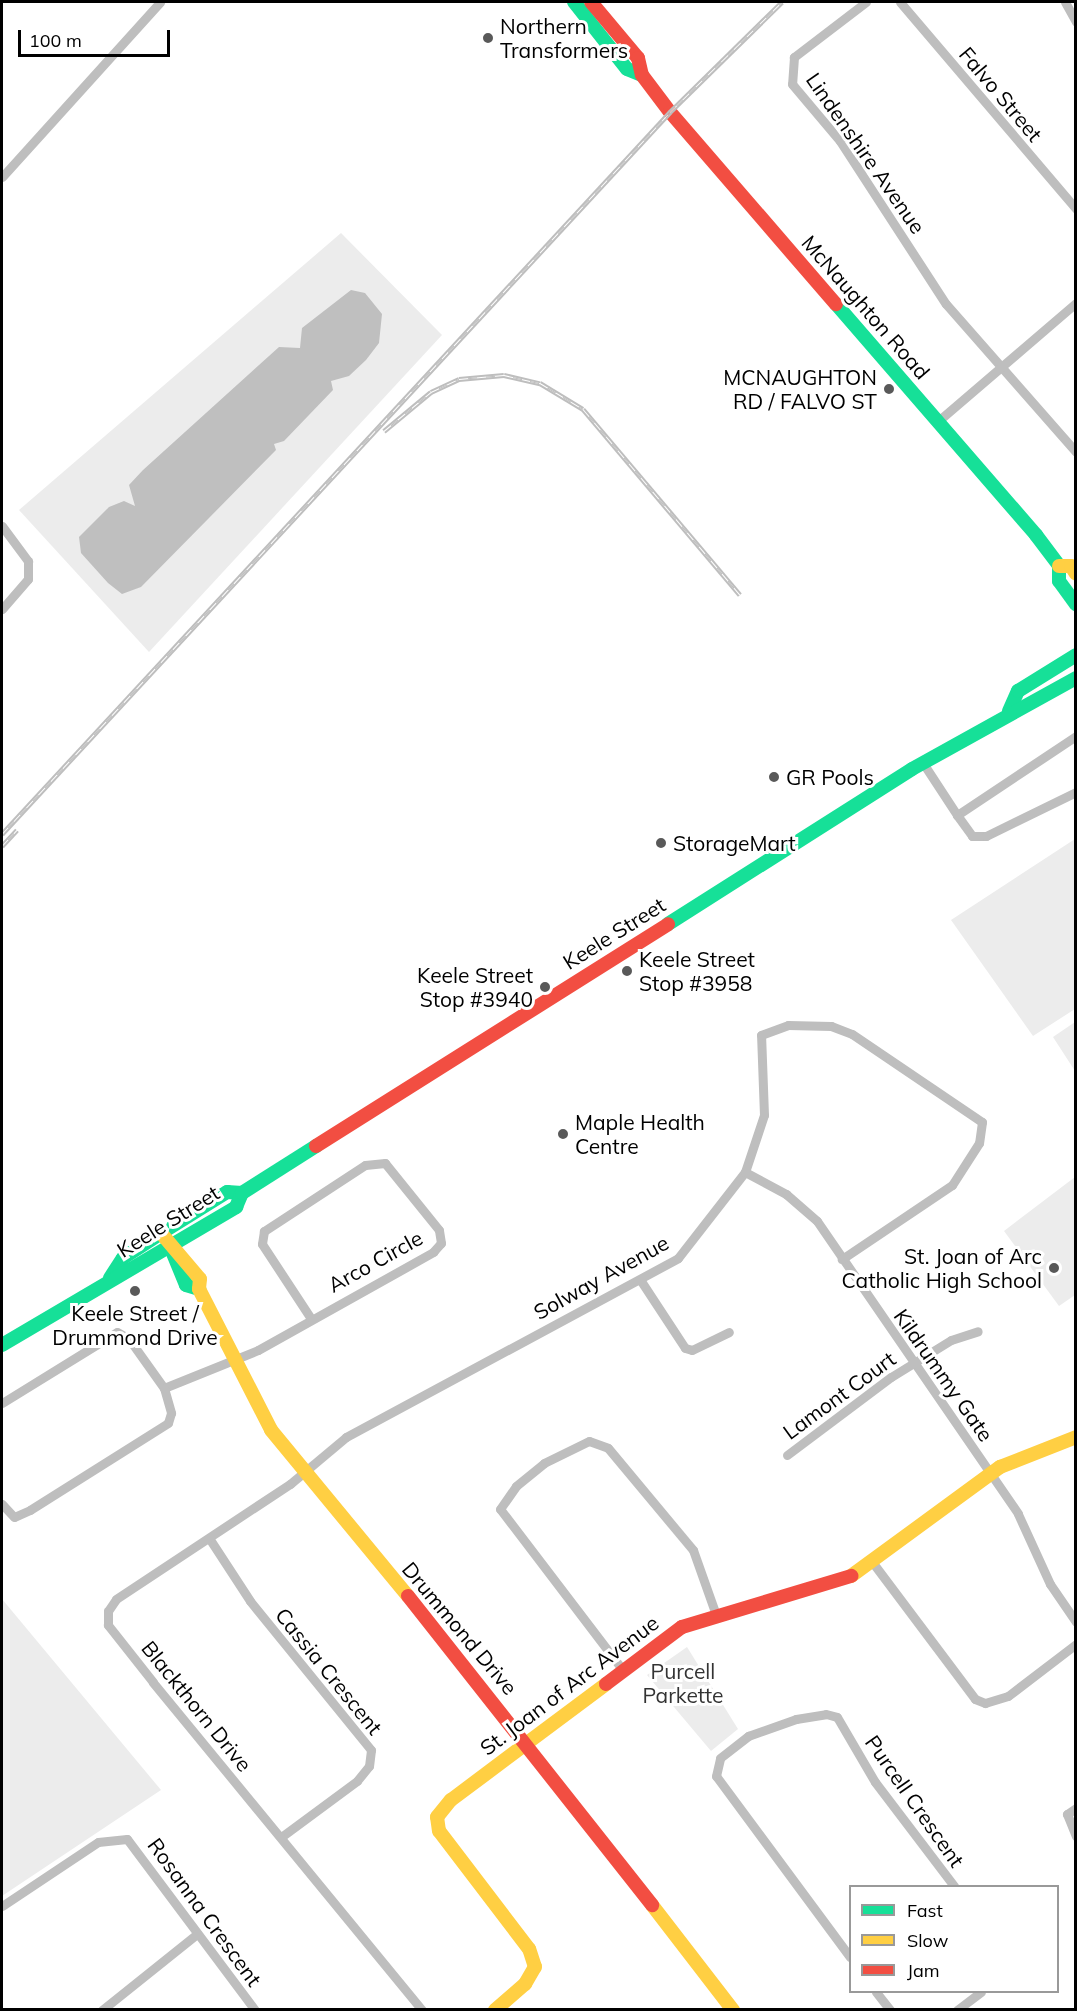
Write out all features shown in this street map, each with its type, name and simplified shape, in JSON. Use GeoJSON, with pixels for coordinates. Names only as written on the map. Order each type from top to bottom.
{"type":"FeatureCollection","features":[{"type":"Feature","properties":{"kind":"street"},"geometry":{"type":"LineString","coordinates":[[2,177],[160,2]]}},
{"type":"Feature","properties":{"kind":"street","name":"McNaughton Road"},"geometry":{"type":"LineString","coordinates":[[574,2],[627,69],[642,75],[1059,566],[1059,581],[1076,604]]}},
{"type":"Feature","properties":{"kind":"street","name":"McNaughton Road"},"geometry":{"type":"LineString","coordinates":[[591,2],[639,58],[642,75]]}},
{"type":"Feature","properties":{"kind":"street","name":"Lindenshire Avenue"},"geometry":{"type":"LineString","coordinates":[[866,2],[794,57],[792,84],[840,141],[946,304],[1076,452]]}},
{"type":"Feature","properties":{"kind":"street","name":"Falvo Street"},"geometry":{"type":"LineString","coordinates":[[900,2],[1076,209]]}},
{"type":"Feature","properties":{"kind":"street"},"geometry":{"type":"LineString","coordinates":[[1065,2],[1076,22]]}},
{"type":"Feature","properties":{"kind":"street"},"geometry":{"type":"LineString","coordinates":[[937,422],[1076,303]]}},
{"type":"Feature","properties":{"kind":"street"},"geometry":{"type":"LineString","coordinates":[[2,526],[28,561],[28,570],[18,595],[2,609]]}},
{"type":"Feature","properties":{"kind":"street","name":"McNaughton Road"},"geometry":{"type":"LineString","coordinates":[[1059,566],[1071,566],[1076,574]]}},
{"type":"Feature","properties":{"kind":"street","name":"Keele Street"},"geometry":{"type":"LineString","coordinates":[[1009,711],[1018,691],[1076,655]]}},
{"type":"Feature","properties":{"kind":"street","name":"Keele Street"},"geometry":{"type":"LineString","coordinates":[[110,1278],[123,1258],[227,1192],[242,1192],[923,763],[1009,711],[1028,708],[1076,678]]}},
{"type":"Feature","properties":{"kind":"street"},"geometry":{"type":"LineString","coordinates":[[957,815],[1076,736]]}},
{"type":"Feature","properties":{"kind":"street"},"geometry":{"type":"LineString","coordinates":[[923,763],[972,836],[986,836],[1076,792]]}},
{"type":"Feature","properties":{"kind":"street","name":"Solway Avenue"},"geometry":{"type":"LineString","coordinates":[[306,1470],[346,1437],[574,1311],[642,1281],[691,1246],[745,1172],[764,1115],[761,1035],[788,1025],[831,1026],[852,1034],[979,1117],[984,1129],[979,1143],[952,1185],[842,1258]]}},
{"type":"Feature","properties":{"kind":"street","name":"Arco Circle"},"geometry":{"type":"LineString","coordinates":[[164,1388],[234,1359],[310,1317],[419,1262],[441,1243],[439,1230],[385,1163],[364,1165],[264,1231],[262,1244],[310,1317]]}},
{"type":"Feature","properties":{"kind":"street","name":"Kildrummy Gate"},"geometry":{"type":"LineString","coordinates":[[745,1172],[800,1205],[842,1258],[912,1364],[1018,1514],[1050,1584],[1076,1623]]}},
{"type":"Feature","properties":{"kind":"street","name":"Keele Street"},"geometry":{"type":"LineString","coordinates":[[2,1345],[110,1278],[131,1272],[236,1207],[242,1192]]}},
{"type":"Feature","properties":{"kind":"street","name":"Drummond Drive"},"geometry":{"type":"LineString","coordinates":[[161,1233],[170,1246],[186,1285],[199,1289],[266,1423],[530,1744],[732,2010]]}},
{"type":"Feature","properties":{"kind":"street"},"geometry":{"type":"LineString","coordinates":[[642,1281],[685,1348],[692,1350],[729,1332]]}},
{"type":"Feature","properties":{"kind":"street","name":"Lamont Court"},"geometry":{"type":"LineString","coordinates":[[787,1455],[819,1426],[912,1364],[978,1331]]}},
{"type":"Feature","properties":{"kind":"street"},"geometry":{"type":"LineString","coordinates":[[2,1403],[117,1332],[129,1339],[164,1388],[171,1413],[168,1423],[30,1510],[14,1517],[2,1504]]}},
{"type":"Feature","properties":{"kind":"street","name":"St. Joan of Arc Avenue"},"geometry":{"type":"LineString","coordinates":[[495,2010],[525,1984],[535,1967],[529,1949],[457,1858],[437,1817],[451,1800],[530,1744],[622,1669],[682,1627],[716,1615],[825,1590],[873,1563],[990,1474],[1018,1457],[1076,1437]]}},
{"type":"Feature","properties":{"kind":"street"},"geometry":{"type":"LineString","coordinates":[[622,1669],[503,1515],[504,1501],[544,1464],[588,1441],[608,1448],[693,1550],[716,1615]]}},
{"type":"Feature","properties":{"kind":"street","name":"Blackthorn Drive"},"geometry":{"type":"LineString","coordinates":[[306,1470],[116,1599],[108,1611],[108,1624],[422,2010]]}},
{"type":"Feature","properties":{"kind":"street","name":"Cassia Crescent"},"geometry":{"type":"LineString","coordinates":[[209,1538],[250,1601],[371,1750],[369,1766],[357,1780],[281,1837]]}},
{"type":"Feature","properties":{"kind":"street"},"geometry":{"type":"LineString","coordinates":[[873,1563],[970,1693],[985,1703],[1008,1696],[1076,1644]]}},
{"type":"Feature","properties":{"kind":"street","name":"Purcell Crescent"},"geometry":{"type":"LineString","coordinates":[[849,1956],[716,1776],[720,1758],[748,1736],[796,1719],[837,1717],[863,1764],[953,1885]]}},
{"type":"Feature","properties":{"kind":"street"},"geometry":{"type":"LineString","coordinates":[[1076,1808],[1067,1814],[1076,1836]]}},
{"type":"Feature","properties":{"kind":"street","name":"Rosanna Crescent"},"geometry":{"type":"LineString","coordinates":[[2,1906],[98,1842],[127,1839],[255,2010]]}},
{"type":"Feature","properties":{"kind":"street"},"geometry":{"type":"LineString","coordinates":[[102,2010],[197,1934]]}},
{"type":"Feature","properties":{"kind":"street"},"geometry":{"type":"LineString","coordinates":[[877,1993],[890,2010]]}},
{"type":"Feature","properties":{"kind":"street"},"geometry":{"type":"LineString","coordinates":[[957,2010],[980,1993]]}},
{"type":"Feature","properties":{"kind":"green space"},"geometry":{"type":"Polygon","coordinates":[[[341,233],[442,335],[149,652],[19,510],[341,233]]]}},
{"type":"Feature","properties":{"kind":"green space"},"geometry":{"type":"Polygon","coordinates":[[[1075,839],[1075,1009],[1033,1036],[951,920],[1075,839]]]}},
{"type":"Feature","properties":{"kind":"green space"},"geometry":{"type":"Polygon","coordinates":[[[1075,1022],[1075,1071],[1053,1037],[1075,1022]]]}},
{"type":"Feature","properties":{"kind":"green space","name":"St. Joan of Arc Catholic High School"},"geometry":{"type":"Polygon","coordinates":[[[1075,1177],[1075,1295],[1059,1306],[1004,1231],[1075,1177]]]}},
{"type":"Feature","properties":{"kind":"green space"},"geometry":{"type":"Polygon","coordinates":[[[2,1599],[161,1790],[2,1896],[2,1599]]]}},
{"type":"Feature","properties":{"kind":"green space","name":"Purcell Parkette"},"geometry":{"type":"Polygon","coordinates":[[[687,1647],[738,1729],[711,1751],[647,1675],[687,1647]]]}},
{"type":"Feature","properties":{"kind":"shaded area"},"geometry":{"type":"Polygon","coordinates":[[[351,290],[365,293],[382,314],[379,343],[366,360],[349,376],[331,381],[333,390],[284,441],[274,444],[276,450],[141,587],[122,594],[108,583],[81,553],[79,537],[109,507],[124,501],[135,506],[129,485],[143,470],[279,347],[300,348],[302,328],[351,290]]]}},
{"type":"Feature","properties":{"kind":"railway"},"geometry":{"type":"LineString","coordinates":[[2,834],[670,112],[782,2]]}},
{"type":"Feature","properties":{"kind":"railway"},"geometry":{"type":"LineString","coordinates":[[384,431],[431,392],[459,379],[504,375],[540,383],[583,409],[740,595]]}},
{"type":"Feature","properties":{"kind":"railway"},"geometry":{"type":"LineString","coordinates":[[2,846],[17,830]]}},
{"type":"Feature","properties":{"kind":"traffic: fast"},"geometry":{"type":"LineString","coordinates":[[574,2],[627,69],[642,75]]}},
{"type":"Feature","properties":{"kind":"traffic: fast"},"geometry":{"type":"LineString","coordinates":[[836,304],[1036,535],[1059,566],[1059,581],[1076,604]]}},
{"type":"Feature","properties":{"kind":"traffic: fast"},"geometry":{"type":"LineString","coordinates":[[1009,711],[1018,691],[1076,655]]}},
{"type":"Feature","properties":{"kind":"traffic: fast"},"geometry":{"type":"LineString","coordinates":[[668,924],[912,769],[1076,678]]}},
{"type":"Feature","properties":{"kind":"traffic: fast"},"geometry":{"type":"LineString","coordinates":[[2,1345],[236,1207],[242,1193],[316,1146]]}},
{"type":"Feature","properties":{"kind":"traffic: fast"},"geometry":{"type":"LineString","coordinates":[[110,1278],[123,1258],[161,1233],[227,1192],[242,1193]]}},
{"type":"Feature","properties":{"kind":"traffic: fast"},"geometry":{"type":"LineString","coordinates":[[170,1246],[186,1285],[199,1289]]}},
{"type":"Feature","properties":{"kind":"traffic: slow"},"geometry":{"type":"LineString","coordinates":[[1059,566],[1071,566],[1076,574]]}},
{"type":"Feature","properties":{"kind":"traffic: slow"},"geometry":{"type":"LineString","coordinates":[[161,1233],[200,1279],[199,1289],[271,1430],[408,1596]]}},
{"type":"Feature","properties":{"kind":"traffic: slow"},"geometry":{"type":"LineString","coordinates":[[851,1576],[1000,1467],[1076,1437]]}},
{"type":"Feature","properties":{"kind":"traffic: slow"},"geometry":{"type":"LineString","coordinates":[[495,2010],[525,1984],[535,1967],[529,1949],[439,1831],[437,1817],[451,1800],[606,1684]]}},
{"type":"Feature","properties":{"kind":"traffic: slow"},"geometry":{"type":"LineString","coordinates":[[652,1905],[733,2010]]}},
{"type":"Feature","properties":{"kind":"traffic: jam"},"geometry":{"type":"LineString","coordinates":[[591,2],[638,58],[642,75],[670,112],[836,304]]}},
{"type":"Feature","properties":{"kind":"traffic: jam"},"geometry":{"type":"LineString","coordinates":[[316,1146],[668,924]]}},
{"type":"Feature","properties":{"kind":"traffic: jam"},"geometry":{"type":"LineString","coordinates":[[606,1684],[682,1627],[851,1576]]}},
{"type":"Feature","properties":{"kind":"traffic: jam"},"geometry":{"type":"LineString","coordinates":[[408,1596],[652,1905]]}},
{"type":"Feature","properties":{"kind":"place","name":"Northern Transformers"},"geometry":{"type":"Point","coordinates":[488,38]}},
{"type":"Feature","properties":{"kind":"place","name":"MCNAUGHTON RD / FALVO ST"},"geometry":{"type":"Point","coordinates":[889,389]}},
{"type":"Feature","properties":{"kind":"place","name":"GR Pools"},"geometry":{"type":"Point","coordinates":[774,777]}},
{"type":"Feature","properties":{"kind":"place","name":"StorageMart"},"geometry":{"type":"Point","coordinates":[661,843]}},
{"type":"Feature","properties":{"kind":"place","name":"Keele Street Stop #3958"},"geometry":{"type":"Point","coordinates":[627,971]}},
{"type":"Feature","properties":{"kind":"place","name":"Keele Street Stop #3940"},"geometry":{"type":"Point","coordinates":[545,987]}},
{"type":"Feature","properties":{"kind":"place","name":"Maple Health Centre"},"geometry":{"type":"Point","coordinates":[563,1134]}},
{"type":"Feature","properties":{"kind":"place","name":"St. Joan of Arc Catholic High School"},"geometry":{"type":"Point","coordinates":[1054,1268]}},
{"type":"Feature","properties":{"kind":"place","name":"Keele Street / Drummond Drive"},"geometry":{"type":"Point","coordinates":[135,1291]}}]}
